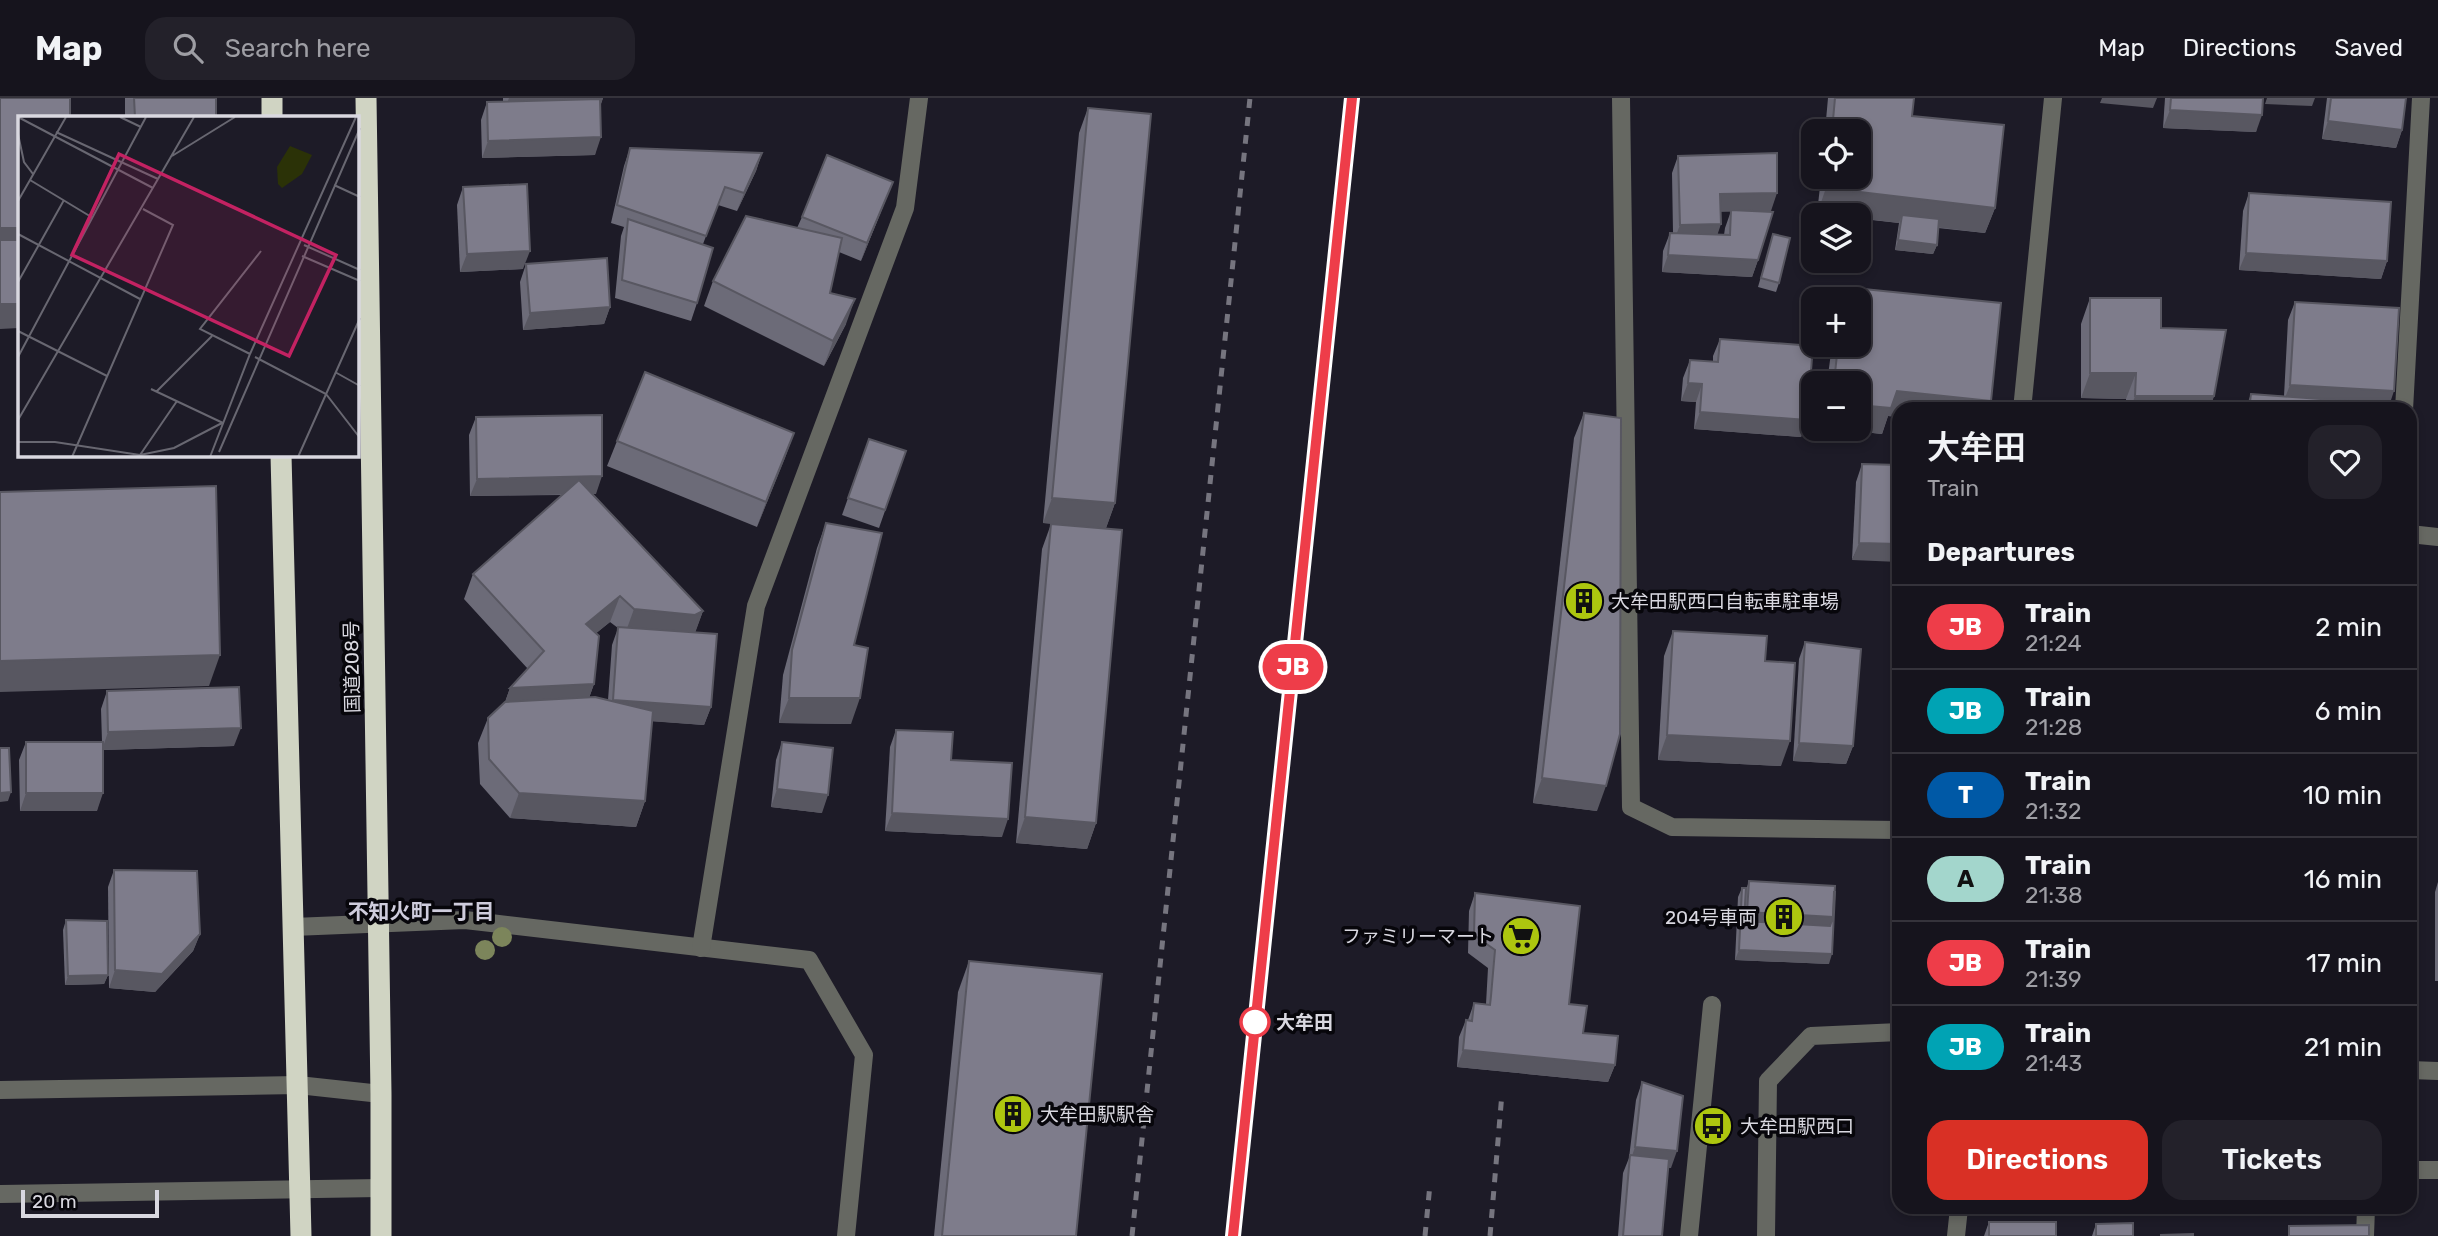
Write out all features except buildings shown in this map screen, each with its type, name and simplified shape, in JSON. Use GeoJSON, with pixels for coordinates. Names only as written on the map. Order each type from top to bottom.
{"type":"FeatureCollection","features":[{"type":"Feature","properties":{"kind":"highway"},"geometry":{"type":"LineString","coordinates":[[272,98],[272,116]]}},
{"type":"Feature","properties":{"kind":"highway","name":"国道208号"},"geometry":{"type":"LineString","coordinates":[[366,98],[382,1094],[381,1236]]}},
{"type":"Feature","properties":{"kind":"highway"},"geometry":{"type":"LineString","coordinates":[[281,457],[302,1236]]}},
{"type":"Feature","properties":{"kind":"street"},"geometry":{"type":"LineString","coordinates":[[701,948],[756,606],[905,208],[919,98]]}},
{"type":"Feature","properties":{"kind":"street"},"geometry":{"type":"LineString","coordinates":[[1621,98],[1631,807],[1672,827],[1892,830]]}},
{"type":"Feature","properties":{"kind":"street"},"geometry":{"type":"LineString","coordinates":[[2023,402],[2053,98]]}},
{"type":"Feature","properties":{"kind":"street"},"geometry":{"type":"LineString","coordinates":[[2404,402],[2421,98]]}},
{"type":"Feature","properties":{"kind":"street"},"geometry":{"type":"LineString","coordinates":[[2417,535],[2438,537]]}},
{"type":"Feature","properties":{"kind":"street"},"geometry":{"type":"LineString","coordinates":[[293,927],[465,920],[809,960],[864,1055],[846,1236]]}},
{"type":"Feature","properties":{"kind":"street"},"geometry":{"type":"LineString","coordinates":[[1689,1236],[1712,1005]]}},
{"type":"Feature","properties":{"kind":"street"},"geometry":{"type":"LineString","coordinates":[[1766,1236],[1768,1081],[1811,1036],[1892,1032]]}},
{"type":"Feature","properties":{"kind":"street"},"geometry":{"type":"LineString","coordinates":[[2417,1070],[2438,1071]]}},
{"type":"Feature","properties":{"kind":"street"},"geometry":{"type":"LineString","coordinates":[[0,1090],[298,1085],[382,1094]]}},
{"type":"Feature","properties":{"kind":"street"},"geometry":{"type":"LineString","coordinates":[[2417,1170],[2438,1170]]}},
{"type":"Feature","properties":{"kind":"street"},"geometry":{"type":"LineString","coordinates":[[0,1194],[380,1188]]}},
{"type":"Feature","properties":{"kind":"street"},"geometry":{"type":"LineString","coordinates":[[1956,1236],[1958,1214]]}},
{"type":"Feature","properties":{"kind":"street"},"geometry":{"type":"LineString","coordinates":[[2365,1236],[2366,1214]]}},
{"type":"Feature","properties":{"kind":"railway"},"geometry":{"type":"LineString","coordinates":[[1132,1236],[1250,98]]}},
{"type":"Feature","properties":{"kind":"railway"},"geometry":{"type":"LineString","coordinates":[[1233,1236],[1352,98]]}},
{"type":"Feature","properties":{"kind":"railway"},"geometry":{"type":"LineString","coordinates":[[1490,1236],[1502,1093]]}},
{"type":"Feature","properties":{"kind":"railway"},"geometry":{"type":"LineString","coordinates":[[1425,1236],[1430,1184]]}},
{"type":"Feature","properties":{"kind":"train","name":"JB"},"geometry":{"type":"LineString","coordinates":[[1233,1236],[1352,98]]}},
{"type":"Feature","properties":{"kind":"place","name":"大牟田駅西口自転車駐車場"},"geometry":{"type":"Point","coordinates":[1584,601]}},
{"type":"Feature","properties":{"kind":"place","name":"204号車両"},"geometry":{"type":"Point","coordinates":[1784,917]}},
{"type":"Feature","properties":{"kind":"place","name":"ファミリーマート"},"geometry":{"type":"Point","coordinates":[1521,936]}},
{"type":"Feature","properties":{"kind":"place","name":"大牟田"},"geometry":{"type":"Point","coordinates":[1255,1022]}},
{"type":"Feature","properties":{"kind":"place","name":"大牟田駅駅舎"},"geometry":{"type":"Point","coordinates":[1013,1114]}},
{"type":"Feature","properties":{"kind":"place","name":"大牟田駅西口"},"geometry":{"type":"Point","coordinates":[1713,1126]}},
{"type":"Feature","properties":{"kind":"district","name":"不知火町一丁目"},"geometry":{"type":"Point","coordinates":[421,911]}}]}
